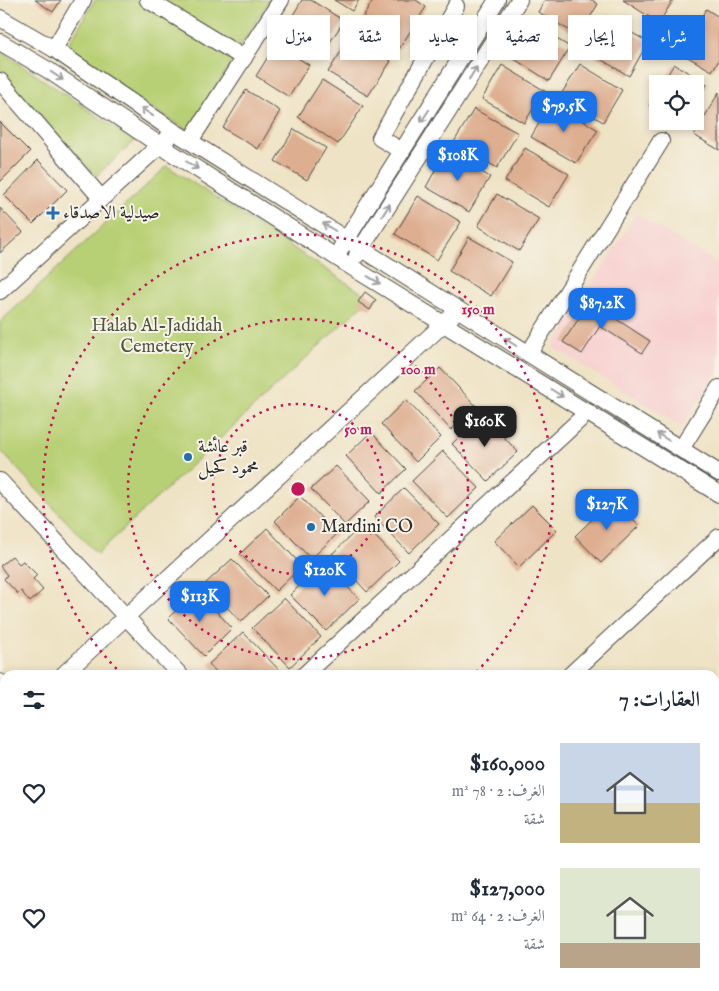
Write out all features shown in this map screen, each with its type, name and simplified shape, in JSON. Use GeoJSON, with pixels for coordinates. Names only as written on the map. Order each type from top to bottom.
{"type":"FeatureCollection","features":[{"type":"Feature","properties":{"kind":"street"},"geometry":{"type":"LineString","coordinates":[[54,49],[84,0]]}},
{"type":"Feature","properties":{"kind":"street"},"geometry":{"type":"LineString","coordinates":[[148,0],[244,58]]}},
{"type":"Feature","properties":{"kind":"street"},"geometry":{"type":"LineString","coordinates":[[190,141],[281,0]]}},
{"type":"Feature","properties":{"kind":"street"},"geometry":{"type":"LineString","coordinates":[[336,256],[497,0]]}},
{"type":"Feature","properties":{"kind":"street"},"geometry":{"type":"LineString","coordinates":[[510,15],[520,0]]}},
{"type":"Feature","properties":{"kind":"street"},"geometry":{"type":"LineString","coordinates":[[402,151],[380,138],[454,2]]}},
{"type":"Feature","properties":{"kind":"street"},"geometry":{"type":"LineString","coordinates":[[0,18],[54,49],[175,132],[347,238],[719,473]]}},
{"type":"Feature","properties":{"kind":"street"},"geometry":{"type":"LineString","coordinates":[[478,32],[487,38]]}},
{"type":"Feature","properties":{"kind":"street"},"geometry":{"type":"LineString","coordinates":[[0,42],[48,70],[161,146],[350,266],[444,322],[719,494]]}},
{"type":"Feature","properties":{"kind":"street"},"geometry":{"type":"LineString","coordinates":[[350,266],[487,51]]}},
{"type":"Feature","properties":{"kind":"street"},"geometry":{"type":"LineString","coordinates":[[0,81],[101,198]]}},
{"type":"Feature","properties":{"kind":"street"},"geometry":{"type":"LineString","coordinates":[[0,291],[175,132]]}},
{"type":"Feature","properties":{"kind":"street"},"geometry":{"type":"LineString","coordinates":[[529,353],[661,141]]}},
{"type":"Feature","properties":{"kind":"street"},"geometry":{"type":"LineString","coordinates":[[68,670],[459,310]]}},
{"type":"Feature","properties":{"kind":"street"},"geometry":{"type":"LineString","coordinates":[[681,449],[719,388]]}},
{"type":"Feature","properties":{"kind":"street"},"geometry":{"type":"LineString","coordinates":[[309,670],[588,412]]}},
{"type":"Feature","properties":{"kind":"street"},"geometry":{"type":"LineString","coordinates":[[0,482],[175,670]]}},
{"type":"Feature","properties":{"kind":"street"},"geometry":{"type":"LineString","coordinates":[[575,670],[719,537]]}},
{"type":"Feature","properties":{"kind":"shaded area"},"geometry":{"type":"Polygon","coordinates":[[[636,214],[719,264],[719,368],[682,427],[553,347],[636,214]]]}},
{"type":"Feature","properties":{"kind":"green space"},"geometry":{"type":"Polygon","coordinates":[[[95,0],[136,0],[233,60],[189,131],[63,53],[95,0]]]}},
{"type":"Feature","properties":{"kind":"green space"},"geometry":{"type":"Polygon","coordinates":[[[160,0],[269,0],[239,48],[160,0]]]}},
{"type":"Feature","properties":{"kind":"green space"},"geometry":{"type":"Polygon","coordinates":[[[0,51],[135,141],[96,176],[0,72],[0,51]]]}},
{"type":"Feature","properties":{"kind":"green space","name":"Halab Al-Jadidah Cemetery"},"geometry":{"type":"Polygon","coordinates":[[[167,166],[370,298],[97,554],[0,450],[0,322],[167,166]]]}},
{"type":"Feature","properties":{"kind":"building"},"geometry":{"type":"Polygon","coordinates":[[[35,0],[61,0],[53,12],[35,0]]]}},
{"type":"Feature","properties":{"kind":"building"},"geometry":{"type":"Polygon","coordinates":[[[302,0],[311,0],[340,18],[340,27],[330,42],[330,15],[293,15],[302,0]]]}},
{"type":"Feature","properties":{"kind":"building"},"geometry":{"type":"Polygon","coordinates":[[[334,0],[359,0],[352,11],[334,0]]]}},
{"type":"Feature","properties":{"kind":"building"},"geometry":{"type":"Polygon","coordinates":[[[373,0],[416,0],[426,7],[421,15],[410,15],[410,32],[400,47],[400,15],[364,15],[373,0]]]}},
{"type":"Feature","properties":{"kind":"building"},"geometry":{"type":"Polygon","coordinates":[[[545,0],[592,0],[598,4],[591,15],[568,15],[568,30],[558,24],[558,15],[543,15],[538,12],[545,0]]]}},
{"type":"Feature","properties":{"kind":"building"},"geometry":{"type":"Polygon","coordinates":[[[623,0],[673,0],[664,15],[646,15],[623,0]]]}},
{"type":"Feature","properties":{"kind":"building"},"geometry":{"type":"Polygon","coordinates":[[[706,9],[719,17],[719,60],[712,71],[693,60],[705,60],[705,15],[703,15],[706,9]]]}},
{"type":"Feature","properties":{"kind":"building"},"geometry":{"type":"Polygon","coordinates":[[[632,33],[642,39],[642,53],[629,76],[602,60],[632,60],[632,33]]]}},
{"type":"Feature","properties":{"kind":"building"},"geometry":{"type":"Polygon","coordinates":[[[558,40],[568,46],[568,50],[549,81],[516,60],[558,60],[558,40]]]}},
{"type":"Feature","properties":{"kind":"building"},"geometry":{"type":"Polygon","coordinates":[[[340,53],[340,60],[391,61],[368,96],[328,72],[340,53]]]}},
{"type":"Feature","properties":{"kind":"building"},"geometry":{"type":"Polygon","coordinates":[[[267,58],[267,60],[301,60],[309,65],[289,97],[256,76],[267,58]]]}},
{"type":"Feature","properties":{"kind":"building"},"geometry":{"type":"Polygon","coordinates":[[[580,64],[622,90],[603,122],[560,96],[580,64]]]}},
{"type":"Feature","properties":{"kind":"building"},"geometry":{"type":"Polygon","coordinates":[[[674,64],[692,75],[667,75],[674,64]]]}},
{"type":"Feature","properties":{"kind":"building"},"geometry":{"type":"Polygon","coordinates":[[[502,65],[545,91],[524,123],[482,99],[502,65]]]}},
{"type":"Feature","properties":{"kind":"building"},"geometry":{"type":"Polygon","coordinates":[[[322,80],[363,106],[338,144],[298,117],[322,80]]]}},
{"type":"Feature","properties":{"kind":"building"},"geometry":{"type":"Polygon","coordinates":[[[246,90],[280,111],[258,149],[223,128],[246,90]]]}},
{"type":"Feature","properties":{"kind":"building"},"geometry":{"type":"Polygon","coordinates":[[[719,92],[719,150],[694,135],[697,130],[704,130],[704,118],[719,92]]]}},
{"type":"Feature","properties":{"kind":"building"},"geometry":{"type":"Polygon","coordinates":[[[552,101],[598,130],[576,163],[531,137],[552,101]]]}},
{"type":"Feature","properties":{"kind":"building"},"geometry":{"type":"Polygon","coordinates":[[[474,109],[518,133],[497,168],[454,142],[474,109]]]}},
{"type":"Feature","properties":{"kind":"building"},"geometry":{"type":"Polygon","coordinates":[[[0,122],[30,152],[0,182],[0,122]]]}},
{"type":"Feature","properties":{"kind":"building"},"geometry":{"type":"Polygon","coordinates":[[[294,129],[326,148],[307,180],[275,161],[294,129]]]}},
{"type":"Feature","properties":{"kind":"building"},"geometry":{"type":"Polygon","coordinates":[[[525,148],[569,174],[549,207],[505,181],[525,148]]]}},
{"type":"Feature","properties":{"kind":"building"},"geometry":{"type":"Polygon","coordinates":[[[446,151],[490,177],[469,212],[426,187],[446,151]]]}},
{"type":"Feature","properties":{"kind":"building"},"geometry":{"type":"Polygon","coordinates":[[[38,160],[67,190],[33,224],[4,195],[38,160]]]}},
{"type":"Feature","properties":{"kind":"building"},"geometry":{"type":"Polygon","coordinates":[[[497,194],[539,219],[519,251],[478,226],[497,194]]]}},
{"type":"Feature","properties":{"kind":"building"},"geometry":{"type":"Polygon","coordinates":[[[418,196],[461,222],[437,260],[395,234],[418,196]]]}},
{"type":"Feature","properties":{"kind":"building"},"geometry":{"type":"Polygon","coordinates":[[[0,208],[23,232],[0,253],[0,208]]]}},
{"type":"Feature","properties":{"kind":"building"},"geometry":{"type":"Polygon","coordinates":[[[469,237],[512,262],[491,296],[449,271],[469,237]]]}},
{"type":"Feature","properties":{"kind":"building"},"geometry":{"type":"Polygon","coordinates":[[[365,292],[376,300],[370,310],[358,302],[365,292]]]}},
{"type":"Feature","properties":{"kind":"building"},"geometry":{"type":"Polygon","coordinates":[[[590,302],[650,341],[642,353],[600,326],[582,354],[563,342],[590,302]]]}},
{"type":"Feature","properties":{"kind":"building"},"geometry":{"type":"Polygon","coordinates":[[[440,368],[476,406],[451,430],[415,391],[440,368]]]}},
{"type":"Feature","properties":{"kind":"building"},"geometry":{"type":"Polygon","coordinates":[[[406,400],[441,437],[416,462],[381,424],[406,400]]]}},
{"type":"Feature","properties":{"kind":"building"},"geometry":{"type":"Polygon","coordinates":[[[482,414],[518,452],[488,481],[452,444],[482,414]]]}},
{"type":"Feature","properties":{"kind":"building"},"geometry":{"type":"Polygon","coordinates":[[[371,432],[406,469],[381,493],[346,456],[371,432]]]}},
{"type":"Feature","properties":{"kind":"building"},"geometry":{"type":"Polygon","coordinates":[[[443,451],[479,488],[448,518],[412,481],[443,451]]]}},
{"type":"Feature","properties":{"kind":"building"},"geometry":{"type":"Polygon","coordinates":[[[336,466],[370,501],[345,525],[311,489],[336,466]]]}},
{"type":"Feature","properties":{"kind":"building"},"geometry":{"type":"Polygon","coordinates":[[[404,488],[439,524],[409,553],[374,517],[404,488]]]}},
{"type":"Feature","properties":{"kind":"building"},"geometry":{"type":"Polygon","coordinates":[[[300,496],[337,534],[311,559],[275,521],[300,496]]]}},
{"type":"Feature","properties":{"kind":"building"},"geometry":{"type":"Polygon","coordinates":[[[613,499],[639,526],[601,563],[575,536],[613,499]]]}},
{"type":"Feature","properties":{"kind":"building"},"geometry":{"type":"Polygon","coordinates":[[[532,505],[557,530],[519,567],[494,541],[532,505]]]}},
{"type":"Feature","properties":{"kind":"building"},"geometry":{"type":"Polygon","coordinates":[[[363,524],[399,561],[367,592],[332,554],[363,524]]]}},
{"type":"Feature","properties":{"kind":"building"},"geometry":{"type":"Polygon","coordinates":[[[267,528],[302,566],[276,591],[240,554],[267,528]]]}},
{"type":"Feature","properties":{"kind":"building"},"geometry":{"type":"Polygon","coordinates":[[[12,556],[19,564],[23,561],[37,575],[33,579],[43,590],[30,602],[21,591],[18,594],[4,579],[7,575],[0,566],[12,556]]]}},
{"type":"Feature","properties":{"kind":"building"},"geometry":{"type":"Polygon","coordinates":[[[232,559],[268,596],[241,622],[205,584],[232,559]]]}},
{"type":"Feature","properties":{"kind":"building"},"geometry":{"type":"Polygon","coordinates":[[[324,562],[359,599],[326,631],[290,595],[324,562]]]}},
{"type":"Feature","properties":{"kind":"building"},"geometry":{"type":"Polygon","coordinates":[[[197,591],[232,628],[204,656],[168,618],[197,591]]]}},
{"type":"Feature","properties":{"kind":"building"},"geometry":{"type":"Polygon","coordinates":[[[284,598],[321,637],[290,667],[252,628],[284,598]]]}},
{"type":"Feature","properties":{"kind":"building"},"geometry":{"type":"Polygon","coordinates":[[[243,632],[279,670],[214,670],[209,664],[243,632]]]}},
{"type":"Feature","properties":{"kind":"place","name":"صيدلية الاصدقاء"},"geometry":{"type":"Point","coordinates":[53,213]}},
{"type":"Feature","properties":{"kind":"place","name":"قبر عائشة محمود كحيل"},"geometry":{"type":"Point","coordinates":[188,457]}},
{"type":"Feature","properties":{"kind":"place","name":"Mardini CO"},"geometry":{"type":"Point","coordinates":[311,527]}}]}
